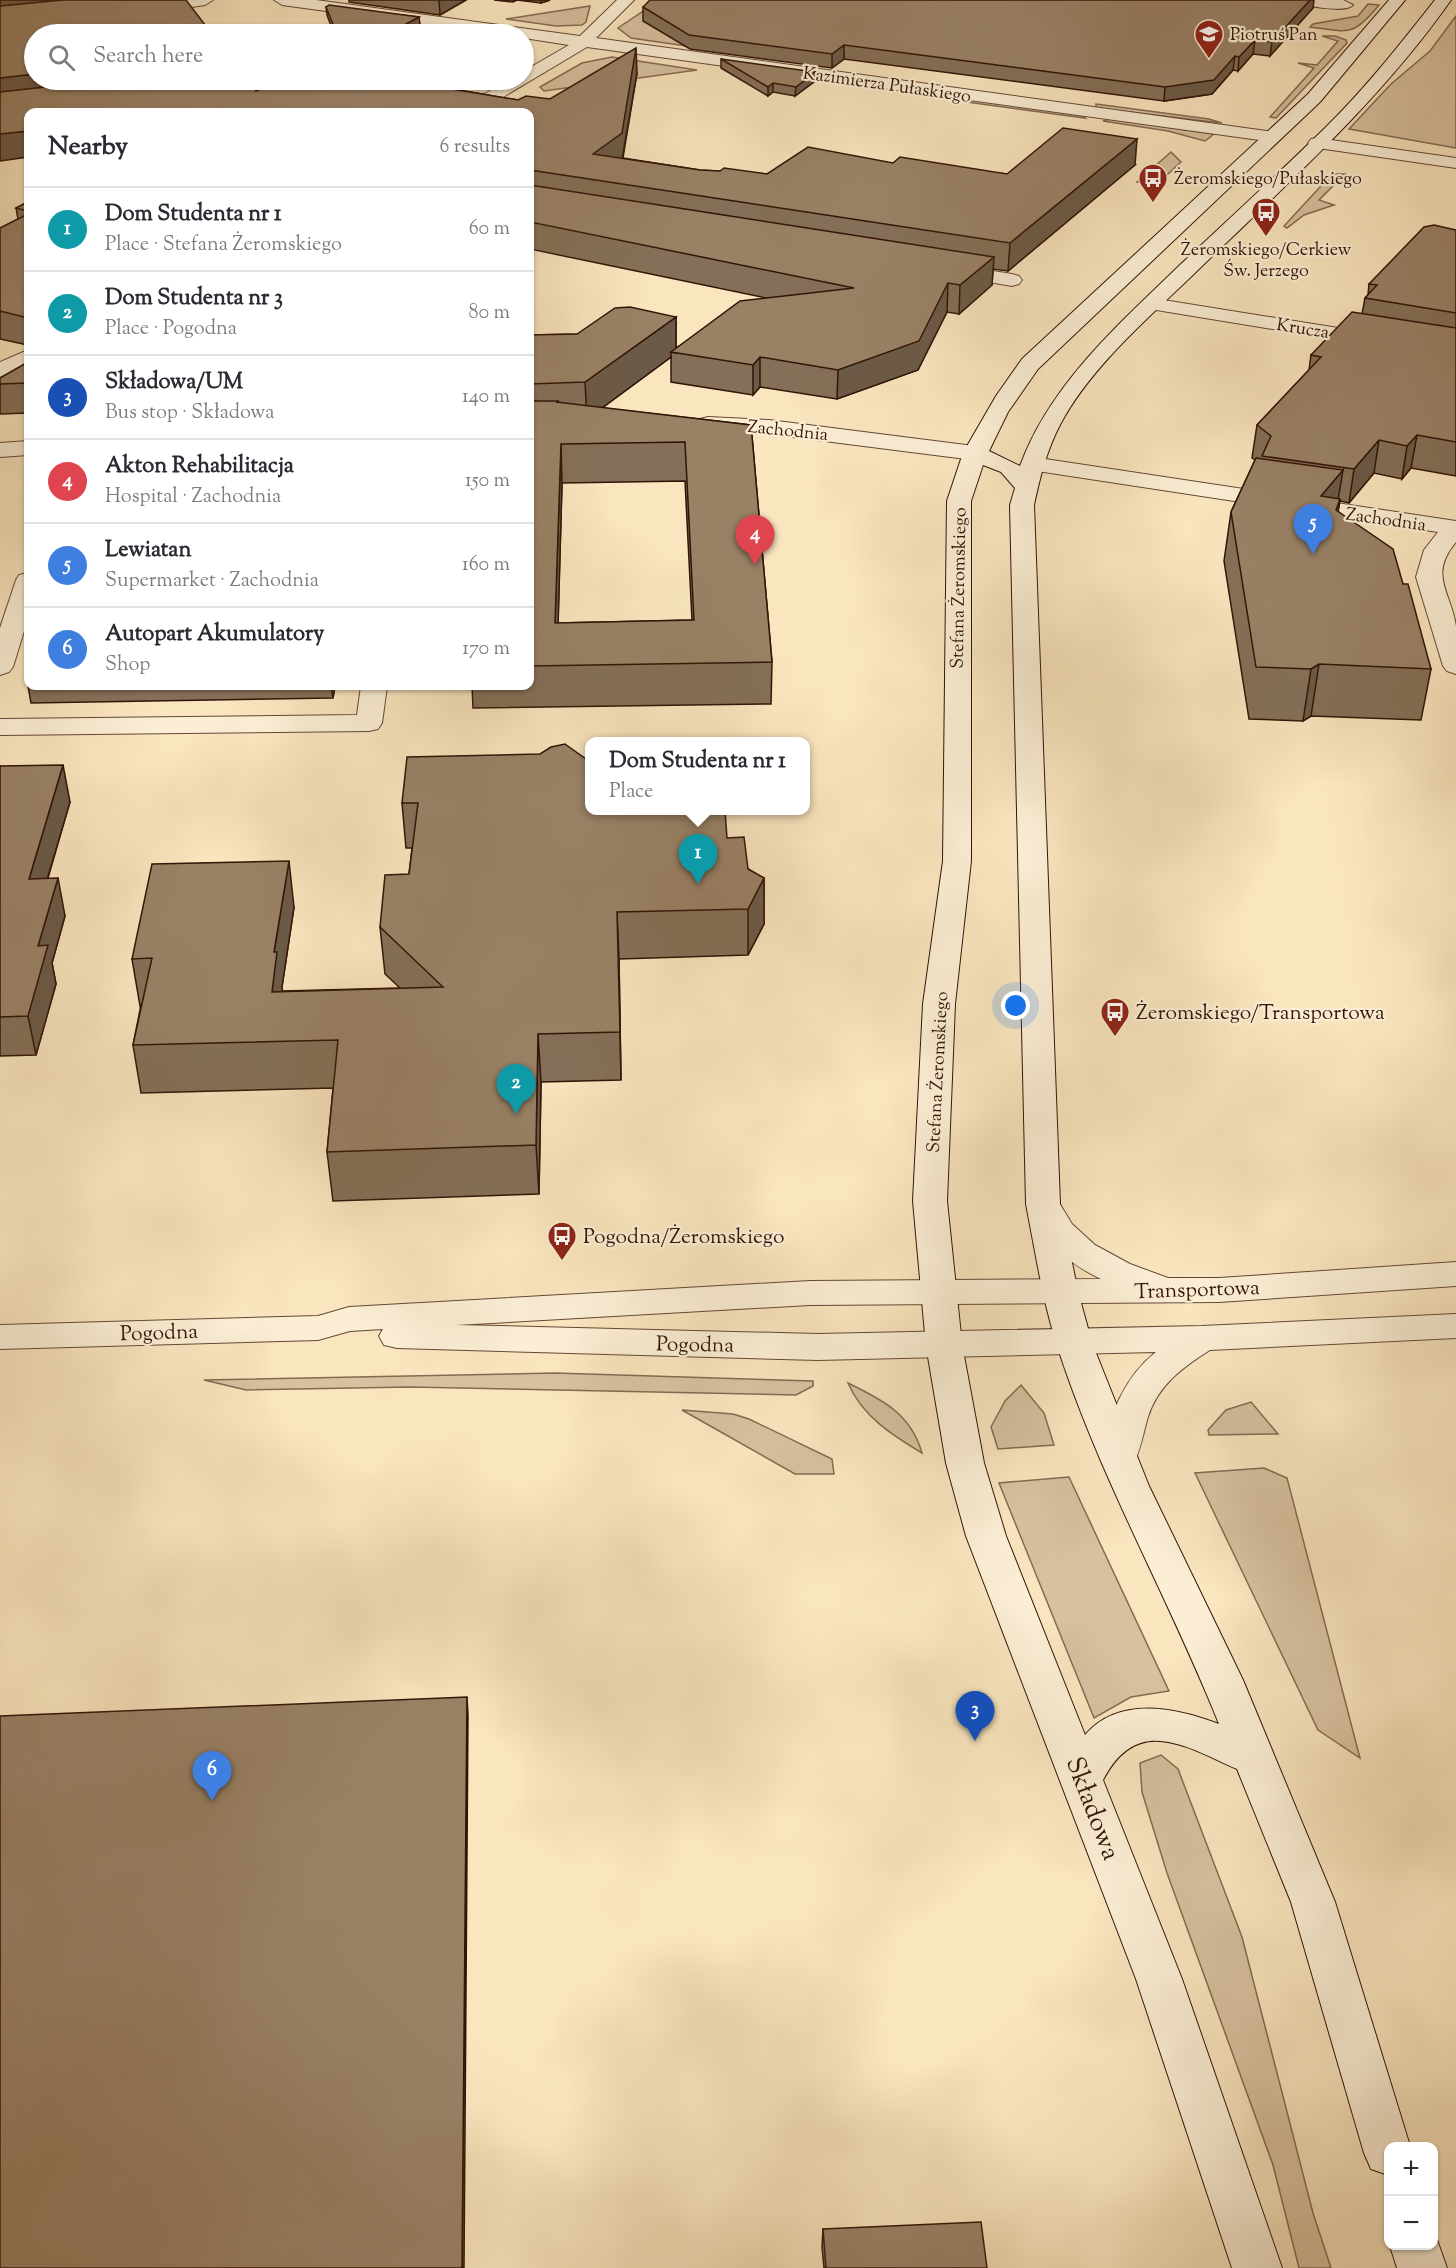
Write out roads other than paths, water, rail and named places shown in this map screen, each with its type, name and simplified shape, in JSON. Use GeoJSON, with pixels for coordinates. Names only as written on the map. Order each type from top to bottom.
{"type":"FeatureCollection","features":[{"type":"Feature","properties":{"kind":"main road"},"geometry":{"type":"LineString","coordinates":[[125,11],[205,0]]}},
{"type":"Feature","properties":{"kind":"main road","name":"Kazimierza Pułaskiego"},"geometry":{"type":"LineString","coordinates":[[282,0],[455,24]]}},
{"type":"Feature","properties":{"kind":"main road"},"geometry":{"type":"LineString","coordinates":[[534,68],[584,42],[626,0]]}},
{"type":"Feature","properties":{"kind":"main road"},"geometry":{"type":"LineString","coordinates":[[1305,0],[1345,5]]}},
{"type":"Feature","properties":{"kind":"main road","name":"Stefana Żeromskiego"},"geometry":{"type":"LineString","coordinates":[[944,1345],[930,1201],[939,1004],[957,861],[959,501],[974,453],[1010,389],[1030,364],[1314,98],[1397,0]]}},
{"type":"Feature","properties":{"kind":"main road"},"geometry":{"type":"LineString","coordinates":[[1386,2142],[1313,1902],[1255,1758],[1130,1486],[1074,1342],[1060,1292],[1043,1204],[1022,505],[1029,476],[1050,423],[1085,373],[1151,304],[1377,83],[1443,0]]}},
{"type":"Feature","properties":{"kind":"main road","name":"Kazimierza Pułaskiego"},"geometry":{"type":"LineString","coordinates":[[534,35],[1456,163]]}},
{"type":"Feature","properties":{"kind":"main road"},"geometry":{"type":"LineString","coordinates":[[472,108],[500,90]]}},
{"type":"Feature","properties":{"kind":"main road"},"geometry":{"type":"LineString","coordinates":[[930,267],[1012,280]]}},
{"type":"Feature","properties":{"kind":"main road","name":"Krucza"},"geometry":{"type":"LineString","coordinates":[[1151,304],[1456,353]]}},
{"type":"Feature","properties":{"kind":"main road"},"geometry":{"type":"LineString","coordinates":[[0,372],[24,358]]}},
{"type":"Feature","properties":{"kind":"main road","name":"Zachodnia"},"geometry":{"type":"LineString","coordinates":[[689,424],[769,427],[974,453],[1029,476],[1455,528]]}},
{"type":"Feature","properties":{"kind":"main road"},"geometry":{"type":"LineString","coordinates":[[0,450],[24,448]]}},
{"type":"Feature","properties":{"kind":"main road"},"geometry":{"type":"LineString","coordinates":[[1455,528],[1436,550],[1428,577],[1449,620],[1456,666]]}},
{"type":"Feature","properties":{"kind":"main road"},"geometry":{"type":"LineString","coordinates":[[0,667],[24,592]]}},
{"type":"Feature","properties":{"kind":"main road"},"geometry":{"type":"LineString","coordinates":[[0,727],[369,723],[373,690]]}},
{"type":"Feature","properties":{"kind":"main road"},"geometry":{"type":"LineString","coordinates":[[1043,1204],[1063,1236],[1096,1262],[1141,1282],[1188,1291]]}},
{"type":"Feature","properties":{"kind":"main road","name":"Transportowa"},"geometry":{"type":"LineString","coordinates":[[938,1293],[1188,1291],[1456,1274]]}},
{"type":"Feature","properties":{"kind":"main road","name":"Pogodna"},"geometry":{"type":"LineString","coordinates":[[0,1337],[318,1328],[349,1319],[810,1293],[938,1293]]}},
{"type":"Feature","properties":{"kind":"main road"},"geometry":{"type":"LineString","coordinates":[[1074,1342],[1456,1326]]}},
{"type":"Feature","properties":{"kind":"main road","name":"Pogodna"},"geometry":{"type":"LineString","coordinates":[[318,1328],[339,1334],[818,1347],[1074,1342]]}},
{"type":"Feature","properties":{"kind":"main road"},"geometry":{"type":"LineString","coordinates":[[1119,1456],[1128,1414],[1145,1383],[1170,1358],[1202,1338]]}},
{"type":"Feature","properties":{"kind":"main road","name":"Składowa"},"geometry":{"type":"LineString","coordinates":[[944,1345],[964,1462],[986,1536],[1159,1979],[1257,2268]]}},
{"type":"Feature","properties":{"kind":"main road"},"geometry":{"type":"LineString","coordinates":[[1082,1777],[1104,1743],[1120,1731],[1141,1725],[1164,1724],[1186,1729],[1255,1758]]}},
{"type":"Feature","properties":{"kind":"main road"},"geometry":{"type":"LineString","coordinates":[[1417,2250],[1422,2268]]}},
{"type":"Feature","properties":{"kind":"place","name":"Piotruś Pan"},"geometry":{"type":"Point","coordinates":[1209,60]}},
{"type":"Feature","properties":{"kind":"place","name":"Żeromskiego/Pułaskiego"},"geometry":{"type":"Point","coordinates":[1153,204]}},
{"type":"Feature","properties":{"kind":"place","name":"Żeromskiego/Cerkiew Św. Jerzego"},"geometry":{"type":"Point","coordinates":[1266,238]}},
{"type":"Feature","properties":{"kind":"place","name":"Lewiatan"},"geometry":{"type":"Point","coordinates":[1313,554]}},
{"type":"Feature","properties":{"kind":"place","name":"Akton Rehabilitacja"},"geometry":{"type":"Point","coordinates":[755,565]}},
{"type":"Feature","properties":{"kind":"place","name":"Dom Studenta nr 1"},"geometry":{"type":"Point","coordinates":[698,884]}},
{"type":"Feature","properties":{"kind":"place","name":"Żeromskiego/Transportowa"},"geometry":{"type":"Point","coordinates":[1115,1038]}},
{"type":"Feature","properties":{"kind":"place","name":"Dom Studenta nr 3"},"geometry":{"type":"Point","coordinates":[516,1114]}},
{"type":"Feature","properties":{"kind":"place","name":"Pogodna/Żeromskiego"},"geometry":{"type":"Point","coordinates":[562,1262]}},
{"type":"Feature","properties":{"kind":"place","name":"Składowa/UM"},"geometry":{"type":"Point","coordinates":[975,1741]}},
{"type":"Feature","properties":{"kind":"place","name":"Autopart Akumulatory"},"geometry":{"type":"Point","coordinates":[212,1801]}}]}
